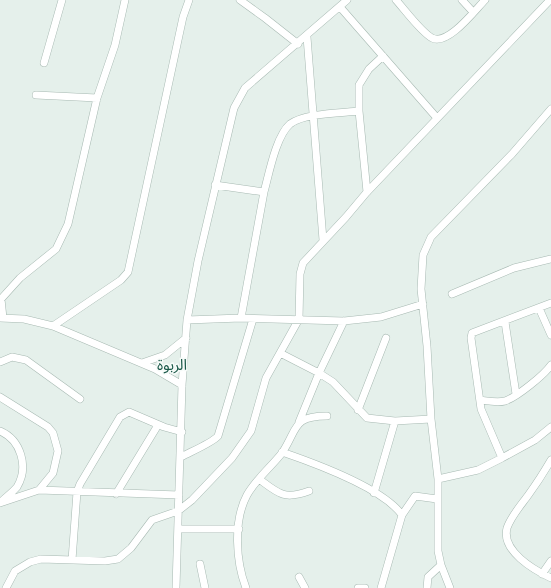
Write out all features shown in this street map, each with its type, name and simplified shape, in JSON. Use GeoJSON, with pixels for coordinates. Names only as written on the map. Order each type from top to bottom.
{"type":"FeatureCollection","features":[{"type":"Feature","properties":{"kind":"street"},"geometry":{"type":"LineString","coordinates":[[44,62],[62,0]]}},
{"type":"Feature","properties":{"kind":"street"},"geometry":{"type":"LineString","coordinates":[[125,0],[115,45],[97,98],[68,224],[56,249],[20,278],[1,299],[1,318],[24,319],[53,326],[142,363],[182,385]]}},
{"type":"Feature","properties":{"kind":"street"},"geometry":{"type":"LineString","coordinates":[[53,326],[121,280],[128,272],[183,17],[189,0]]}},
{"type":"Feature","properties":{"kind":"street"},"geometry":{"type":"LineString","coordinates":[[240,0],[298,44]]}},
{"type":"Feature","properties":{"kind":"street"},"geometry":{"type":"LineString","coordinates":[[176,588],[182,432],[182,385],[187,320],[192,289],[229,123],[239,97],[245,88],[298,44],[347,0]]}},
{"type":"Feature","properties":{"kind":"street"},"geometry":{"type":"LineString","coordinates":[[396,0],[428,35],[435,39],[450,35],[486,0]]}},
{"type":"Feature","properties":{"kind":"street"},"geometry":{"type":"LineString","coordinates":[[462,0],[473,12]]}},
{"type":"Feature","properties":{"kind":"street"},"geometry":{"type":"LineString","coordinates":[[6,588],[15,571],[30,562],[41,559],[105,561],[118,559],[131,548],[152,520],[178,511],[202,491],[244,443],[255,422],[266,378],[300,319],[301,268],[323,240],[346,217],[367,192],[467,85],[550,0]]}},
{"type":"Feature","properties":{"kind":"street"},"geometry":{"type":"LineString","coordinates":[[340,7],[437,118]]}},
{"type":"Feature","properties":{"kind":"street"},"geometry":{"type":"LineString","coordinates":[[306,37],[323,240]]}},
{"type":"Feature","properties":{"kind":"street"},"geometry":{"type":"LineString","coordinates":[[367,192],[359,111],[359,85],[369,69],[383,56]]}},
{"type":"Feature","properties":{"kind":"street"},"geometry":{"type":"LineString","coordinates":[[36,95],[97,98]]}},
{"type":"Feature","properties":{"kind":"street"},"geometry":{"type":"LineString","coordinates":[[241,318],[264,192],[278,146],[285,129],[295,122],[312,117],[359,111]]}},
{"type":"Feature","properties":{"kind":"street"},"geometry":{"type":"LineString","coordinates":[[450,588],[441,565],[438,551],[438,479],[431,419],[428,346],[421,275],[424,255],[431,237],[508,159],[549,112]]}},
{"type":"Feature","properties":{"kind":"street"},"geometry":{"type":"LineString","coordinates":[[215,185],[264,192]]}},
{"type":"Feature","properties":{"kind":"street"},"geometry":{"type":"LineString","coordinates":[[452,294],[514,268],[551,259]]}},
{"type":"Feature","properties":{"kind":"street"},"geometry":{"type":"LineString","coordinates":[[187,320],[241,318],[344,321],[381,317],[423,304]]}},
{"type":"Feature","properties":{"kind":"street"},"geometry":{"type":"LineString","coordinates":[[502,458],[496,441],[483,415],[471,335],[478,330],[505,322],[551,304]]}},
{"type":"Feature","properties":{"kind":"street"},"geometry":{"type":"LineString","coordinates":[[539,308],[551,334]]}},
{"type":"Feature","properties":{"kind":"street"},"geometry":{"type":"LineString","coordinates":[[181,457],[203,444],[212,442],[218,436],[253,319]]}},
{"type":"Feature","properties":{"kind":"street"},"geometry":{"type":"LineString","coordinates":[[246,588],[239,559],[239,529],[243,503],[259,479],[282,452],[299,422],[319,373],[344,321]]}},
{"type":"Feature","properties":{"kind":"street"},"geometry":{"type":"LineString","coordinates":[[505,322],[516,394]]}},
{"type":"Feature","properties":{"kind":"street"},"geometry":{"type":"LineString","coordinates":[[142,363],[165,356],[186,338]]}},
{"type":"Feature","properties":{"kind":"street"},"geometry":{"type":"LineString","coordinates":[[358,410],[386,338]]}},
{"type":"Feature","properties":{"kind":"street"},"geometry":{"type":"LineString","coordinates":[[280,353],[319,373],[338,387],[363,415],[372,419],[395,421],[431,419]]}},
{"type":"Feature","properties":{"kind":"street"},"geometry":{"type":"LineString","coordinates":[[0,362],[12,357],[26,360],[80,399]]}},
{"type":"Feature","properties":{"kind":"street"},"geometry":{"type":"LineString","coordinates":[[480,400],[504,401],[516,394],[551,365]]}},
{"type":"Feature","properties":{"kind":"street"},"geometry":{"type":"LineString","coordinates":[[0,397],[48,427],[53,433],[58,452],[56,465],[53,473],[39,490]]}},
{"type":"Feature","properties":{"kind":"street"},"geometry":{"type":"LineString","coordinates":[[72,560],[77,492],[97,454],[123,414],[132,413],[158,425],[182,432]]}},
{"type":"Feature","properties":{"kind":"street"},"geometry":{"type":"LineString","coordinates":[[299,422],[313,416],[327,416]]}},
{"type":"Feature","properties":{"kind":"street"},"geometry":{"type":"LineString","coordinates":[[374,493],[395,421]]}},
{"type":"Feature","properties":{"kind":"street"},"geometry":{"type":"LineString","coordinates":[[116,494],[158,425]]}},
{"type":"Feature","properties":{"kind":"street"},"geometry":{"type":"LineString","coordinates":[[438,479],[478,470],[535,440],[551,427]]}},
{"type":"Feature","properties":{"kind":"street"},"geometry":{"type":"LineString","coordinates":[[0,431],[8,434],[16,444],[22,463],[22,471],[16,487],[0,503]]}},
{"type":"Feature","properties":{"kind":"street"},"geometry":{"type":"LineString","coordinates":[[282,452],[322,467],[374,493],[393,504],[402,515]]}},
{"type":"Feature","properties":{"kind":"street"},"geometry":{"type":"LineString","coordinates":[[551,460],[507,528],[507,536],[510,547],[518,556],[542,574],[551,578]]}},
{"type":"Feature","properties":{"kind":"street"},"geometry":{"type":"LineString","coordinates":[[259,479],[279,494],[286,496],[296,496],[310,491]]}},
{"type":"Feature","properties":{"kind":"street"},"geometry":{"type":"LineString","coordinates":[[0,503],[39,490],[116,494],[179,495]]}},
{"type":"Feature","properties":{"kind":"street"},"geometry":{"type":"LineString","coordinates":[[380,588],[402,515],[410,500],[415,496],[437,498]]}},
{"type":"Feature","properties":{"kind":"street"},"geometry":{"type":"LineString","coordinates":[[178,529],[239,529]]}},
{"type":"Feature","properties":{"kind":"street"},"geometry":{"type":"LineString","coordinates":[[542,574],[551,561]]}},
{"type":"Feature","properties":{"kind":"street"},"geometry":{"type":"LineString","coordinates":[[200,564],[205,588]]}},
{"type":"Feature","properties":{"kind":"street"},"geometry":{"type":"LineString","coordinates":[[427,588],[428,577],[441,565]]}},
{"type":"Feature","properties":{"kind":"street"},"geometry":{"type":"LineString","coordinates":[[299,577],[305,588]]}},
{"type":"Feature","properties":{"kind":"street"},"geometry":{"type":"LineString","coordinates":[[358,588],[365,588]]}},
{"type":"Feature","properties":{"kind":"district","name":"الربوة"},"geometry":{"type":"Point","coordinates":[172,365]}}]}
